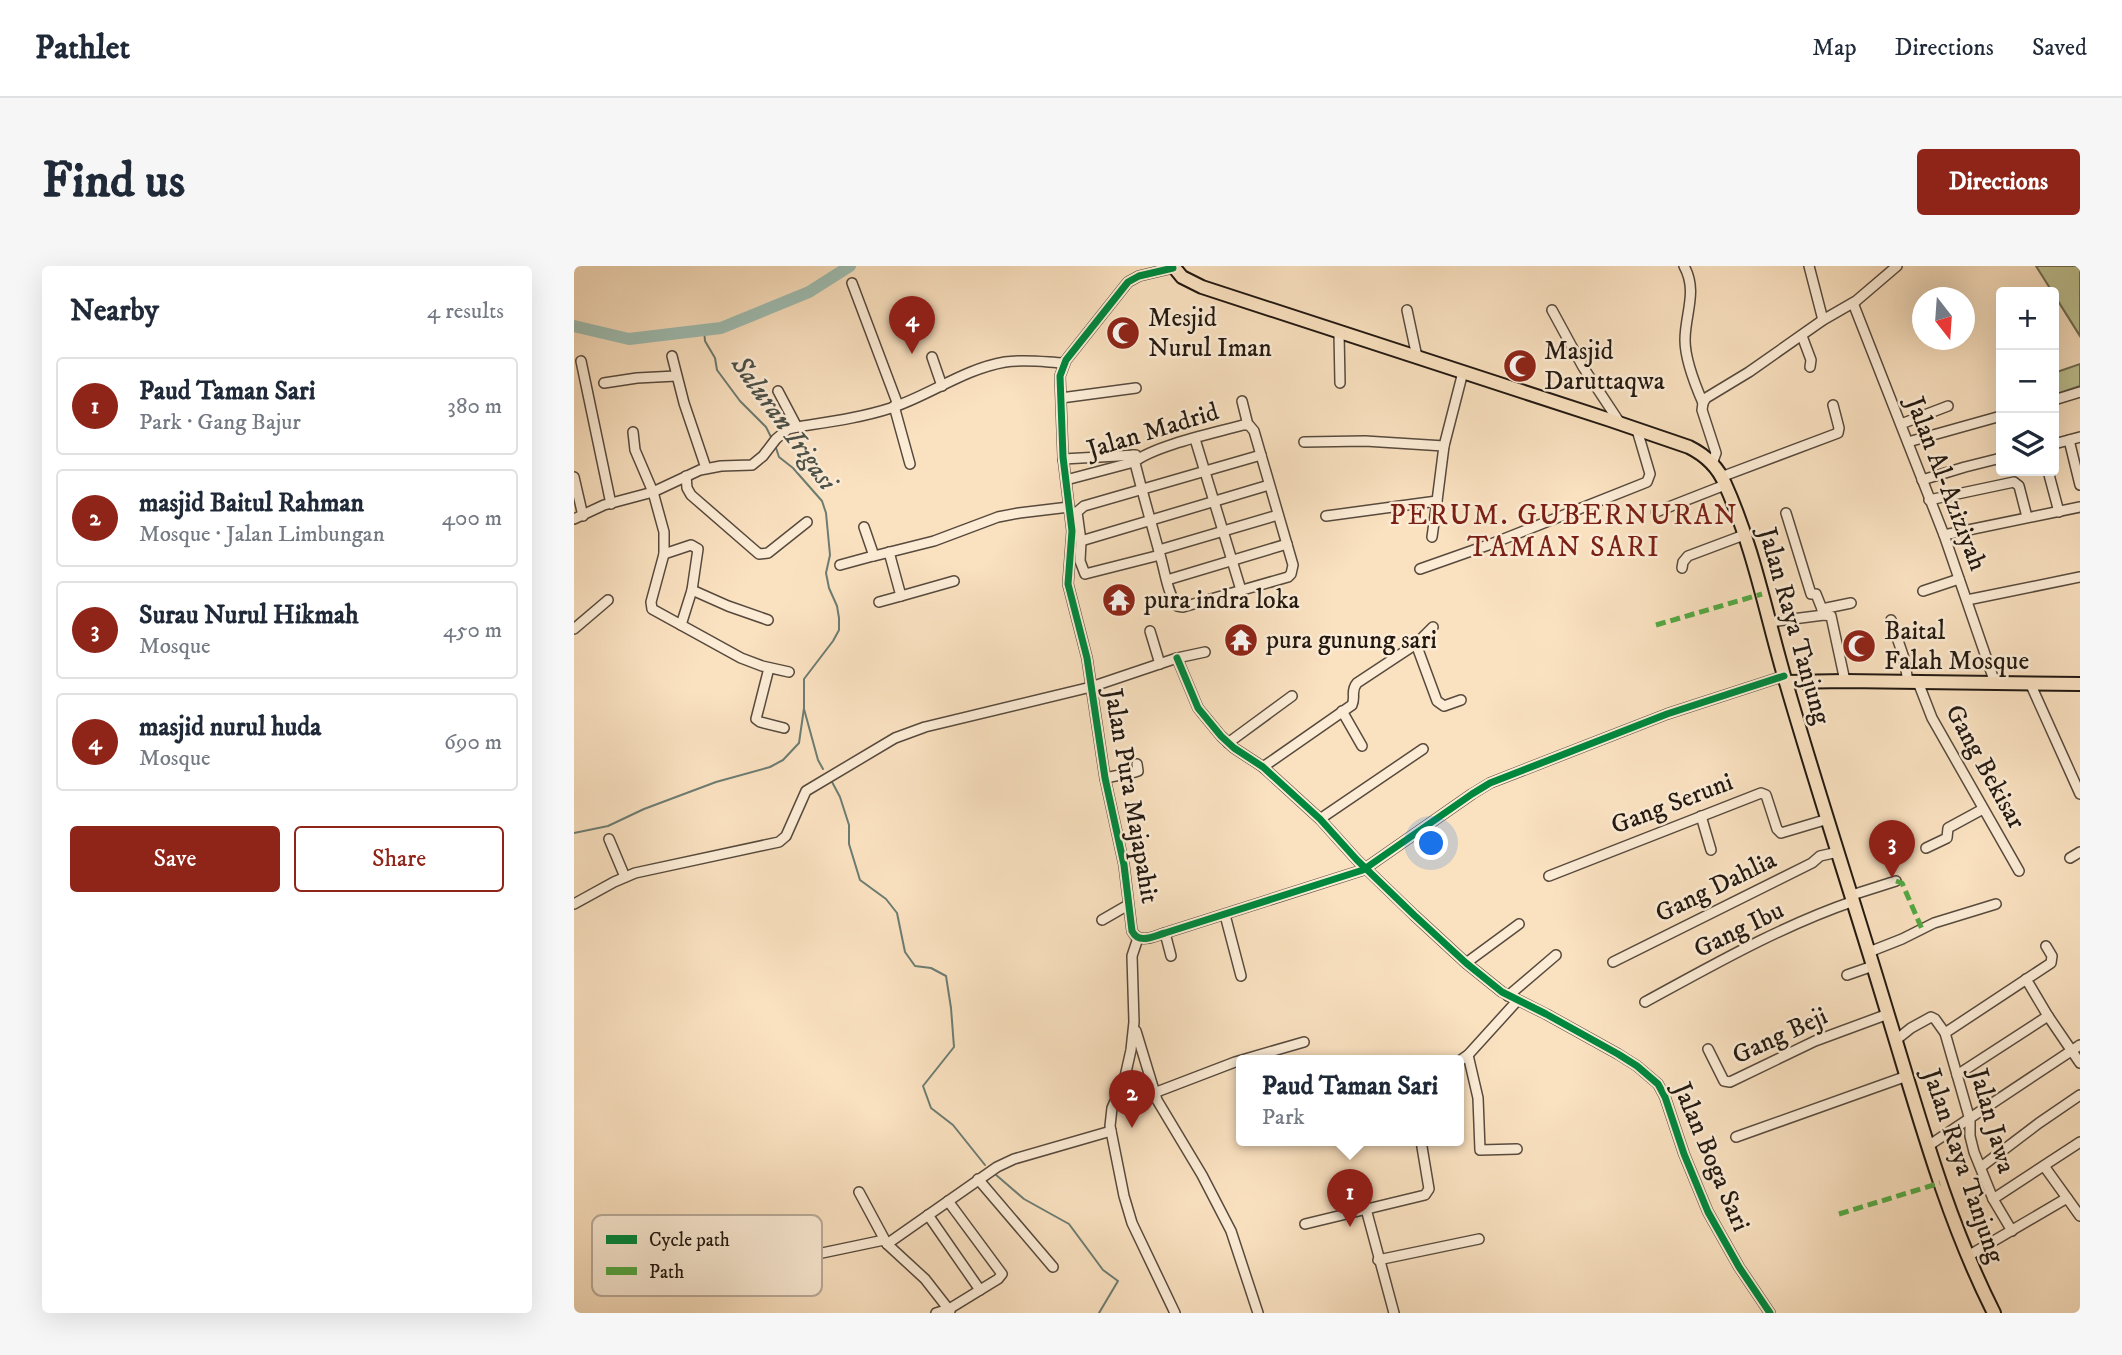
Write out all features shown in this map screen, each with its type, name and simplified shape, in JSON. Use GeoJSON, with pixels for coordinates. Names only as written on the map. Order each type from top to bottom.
{"type":"FeatureCollection","features":[{"type":"Feature","properties":{"kind":"main road","name":"Jalan Raya Tanjung"},"geometry":{"type":"LineString","coordinates":[[1173,267],[1182,277],[1202,287],[1620,423],[1689,447],[1713,464],[1723,481],[1744,535],[1785,679],[1928,1146],[1954,1223],[1994,1313]]}},
{"type":"Feature","properties":{"kind":"main road"},"geometry":{"type":"LineString","coordinates":[[1785,679],[2080,684]]}},
{"type":"Feature","properties":{"kind":"street"},"geometry":{"type":"LineString","coordinates":[[1684,266],[1692,288],[1685,344],[1716,453],[1713,464]]}},
{"type":"Feature","properties":{"kind":"street"},"geometry":{"type":"LineString","coordinates":[[1809,266],[1823,320]]}},
{"type":"Feature","properties":{"kind":"street"},"geometry":{"type":"LineString","coordinates":[[1703,403],[1710,395],[1866,294],[1897,266]]}},
{"type":"Feature","properties":{"kind":"street"},"geometry":{"type":"LineString","coordinates":[[574,477],[578,517],[653,492],[706,468],[750,466],[789,429],[852,418],[896,406],[979,369],[1003,363],[1064,363],[1128,282],[1139,276],[1173,267]]}},
{"type":"Feature","properties":{"kind":"street"},"geometry":{"type":"LineString","coordinates":[[852,283],[896,406],[910,464]]}},
{"type":"Feature","properties":{"kind":"street","name":"Jalan Al-Aziziyah"},"geometry":{"type":"LineString","coordinates":[[1853,303],[1944,535],[1995,683]]}},
{"type":"Feature","properties":{"kind":"street"},"geometry":{"type":"LineString","coordinates":[[1407,310],[1418,357]]}},
{"type":"Feature","properties":{"kind":"street"},"geometry":{"type":"LineString","coordinates":[[1552,310],[1583,367],[1620,423]]}},
{"type":"Feature","properties":{"kind":"street"},"geometry":{"type":"LineString","coordinates":[[1339,333],[1340,383]]}},
{"type":"Feature","properties":{"kind":"street"},"geometry":{"type":"LineString","coordinates":[[1802,336],[1810,358],[1810,368]]}},
{"type":"Feature","properties":{"kind":"street"},"geometry":{"type":"LineString","coordinates":[[672,356],[706,468]]}},
{"type":"Feature","properties":{"kind":"street"},"geometry":{"type":"LineString","coordinates":[[932,357],[942,386]]}},
{"type":"Feature","properties":{"kind":"street"},"geometry":{"type":"LineString","coordinates":[[581,361],[611,504]]}},
{"type":"Feature","properties":{"kind":"street","name":"Jalan Pura Majapahit"},"geometry":{"type":"LineString","coordinates":[[1064,363],[1060,376],[1063,458],[1072,543],[1069,590],[1085,649],[1105,778],[1122,854],[1132,931],[1138,938],[1166,933],[1366,869],[1490,783],[1667,714],[1785,679]]}},
{"type":"Feature","properties":{"kind":"street"},"geometry":{"type":"LineString","coordinates":[[1432,537],[1444,446],[1463,372]]}},
{"type":"Feature","properties":{"kind":"street"},"geometry":{"type":"LineString","coordinates":[[604,383],[677,376]]}},
{"type":"Feature","properties":{"kind":"street"},"geometry":{"type":"LineString","coordinates":[[1061,398],[1136,388]]}},
{"type":"Feature","properties":{"kind":"street"},"geometry":{"type":"LineString","coordinates":[[778,391],[797,427]]}},
{"type":"Feature","properties":{"kind":"street"},"geometry":{"type":"LineString","coordinates":[[2059,398],[2080,392]]}},
{"type":"Feature","properties":{"kind":"street"},"geometry":{"type":"LineString","coordinates":[[1063,458],[1136,458],[1140,490],[1175,605],[1181,607],[1288,577],[1294,568],[1242,401]]}},
{"type":"Feature","properties":{"kind":"street"},"geometry":{"type":"LineString","coordinates":[[1656,512],[1838,433],[1840,429],[1833,405]]}},
{"type":"Feature","properties":{"kind":"street"},"geometry":{"type":"LineString","coordinates":[[1901,424],[1948,406]]}},
{"type":"Feature","properties":{"kind":"street"},"geometry":{"type":"LineString","coordinates":[[1908,442],[1996,417]]}},
{"type":"Feature","properties":{"kind":"street","name":"Jalan Madrid"},"geometry":{"type":"LineString","coordinates":[[1066,480],[1195,439],[1250,426]]}},
{"type":"Feature","properties":{"kind":"street"},"geometry":{"type":"LineString","coordinates":[[1420,569],[1647,482],[1650,473],[1637,430]]}},
{"type":"Feature","properties":{"kind":"street"},"geometry":{"type":"LineString","coordinates":[[633,432],[636,456],[653,492],[664,532],[664,554],[651,607],[741,658],[789,672]]}},
{"type":"Feature","properties":{"kind":"street"},"geometry":{"type":"LineString","coordinates":[[2059,443],[2080,437]]}},
{"type":"Feature","properties":{"kind":"street"},"geometry":{"type":"LineString","coordinates":[[1195,439],[1214,500],[1219,532],[1232,560],[1241,590]]}},
{"type":"Feature","properties":{"kind":"street"},"geometry":{"type":"LineString","coordinates":[[2069,440],[2080,485]]}},
{"type":"Feature","properties":{"kind":"street"},"geometry":{"type":"LineString","coordinates":[[1304,442],[1364,441],[1444,446]]}},
{"type":"Feature","properties":{"kind":"street"},"geometry":{"type":"LineString","coordinates":[[1261,455],[1081,507],[1077,512],[1081,565],[1084,573],[1089,574],[1278,515]]}},
{"type":"Feature","properties":{"kind":"street"},"geometry":{"type":"LineString","coordinates":[[1075,458],[1076,477]]}},
{"type":"Feature","properties":{"kind":"street"},"geometry":{"type":"LineString","coordinates":[[1922,480],[1996,459]]}},
{"type":"Feature","properties":{"kind":"street"},"geometry":{"type":"LineString","coordinates":[[686,476],[691,495],[759,554],[768,553],[807,522]]}},
{"type":"Feature","properties":{"kind":"street"},"geometry":{"type":"LineString","coordinates":[[2049,476],[2059,512]]}},
{"type":"Feature","properties":{"kind":"street"},"geometry":{"type":"LineString","coordinates":[[1929,500],[2014,482],[2018,485],[2027,517]]}},
{"type":"Feature","properties":{"kind":"street"},"geometry":{"type":"LineString","coordinates":[[1080,541],[1269,485]]}},
{"type":"Feature","properties":{"kind":"street"},"geometry":{"type":"LineString","coordinates":[[1326,516],[1437,501]]}},
{"type":"Feature","properties":{"kind":"street"},"geometry":{"type":"LineString","coordinates":[[840,565],[934,541],[998,517],[1069,507]]}},
{"type":"Feature","properties":{"kind":"street"},"geometry":{"type":"LineString","coordinates":[[1944,535],[2080,507]]}},
{"type":"Feature","properties":{"kind":"street"},"geometry":{"type":"LineString","coordinates":[[1786,513],[1811,594],[1816,594],[1823,612],[1831,616],[1845,681]]}},
{"type":"Feature","properties":{"kind":"street"},"geometry":{"type":"LineString","coordinates":[[864,527],[873,556]]}},
{"type":"Feature","properties":{"kind":"street"},"geometry":{"type":"LineString","coordinates":[[1682,568],[1688,556],[1744,535]]}},
{"type":"Feature","properties":{"kind":"street"},"geometry":{"type":"LineString","coordinates":[[1167,580],[1287,544]]}},
{"type":"Feature","properties":{"kind":"street"},"geometry":{"type":"LineString","coordinates":[[664,554],[690,545],[697,547],[698,551],[692,590],[681,625]]}},
{"type":"Feature","properties":{"kind":"street"},"geometry":{"type":"LineString","coordinates":[[889,552],[901,596]]}},
{"type":"Feature","properties":{"kind":"street"},"geometry":{"type":"LineString","coordinates":[[1966,600],[2080,577]]}},
{"type":"Feature","properties":{"kind":"street"},"geometry":{"type":"LineString","coordinates":[[1923,591],[1959,579]]}},
{"type":"Feature","properties":{"kind":"street"},"geometry":{"type":"LineString","coordinates":[[879,602],[954,581]]}},
{"type":"Feature","properties":{"kind":"street"},"geometry":{"type":"LineString","coordinates":[[692,590],[768,620]]}},
{"type":"Feature","properties":{"kind":"street"},"geometry":{"type":"LineString","coordinates":[[574,629],[608,600]]}},
{"type":"Feature","properties":{"kind":"street"},"geometry":{"type":"LineString","coordinates":[[1769,622],[1823,612],[1851,603]]}},
{"type":"Feature","properties":{"kind":"street","name":"Gang Bekisar"},"geometry":{"type":"LineString","coordinates":[[1891,620],[1913,682],[2019,871]]}},
{"type":"Feature","properties":{"kind":"street"},"geometry":{"type":"LineString","coordinates":[[1263,767],[1352,704],[1352,692],[1357,683],[1416,644],[1433,627]]}},
{"type":"Feature","properties":{"kind":"street"},"geometry":{"type":"LineString","coordinates":[[1150,631],[1160,664]]}},
{"type":"Feature","properties":{"kind":"street"},"geometry":{"type":"LineString","coordinates":[[1416,644],[1437,701],[1444,706],[1461,700]]}},
{"type":"Feature","properties":{"kind":"street"},"geometry":{"type":"LineString","coordinates":[[574,904],[625,877],[653,868],[779,842],[786,836],[806,791],[905,734],[1091,687],[1177,658],[1205,652]]}},
{"type":"Feature","properties":{"kind":"street","name":"Jalan Boga Sari"},"geometry":{"type":"LineString","coordinates":[[1177,658],[1198,708],[1209,723],[1228,743],[1263,767],[1320,819],[1366,869],[1466,963],[1508,996],[1618,1054],[1658,1084],[1708,1212],[1739,1267],[1770,1313]]}},
{"type":"Feature","properties":{"kind":"street"},"geometry":{"type":"LineString","coordinates":[[769,667],[756,719],[784,728]]}},
{"type":"Feature","properties":{"kind":"street"},"geometry":{"type":"LineString","coordinates":[[2030,683],[2080,794]]}},
{"type":"Feature","properties":{"kind":"street"},"geometry":{"type":"LineString","coordinates":[[1228,743],[1292,696]]}},
{"type":"Feature","properties":{"kind":"street"},"geometry":{"type":"LineString","coordinates":[[1342,711],[1362,746]]}},
{"type":"Feature","properties":{"kind":"street"},"geometry":{"type":"LineString","coordinates":[[1320,819],[1423,749]]}},
{"type":"Feature","properties":{"kind":"street"},"geometry":{"type":"LineString","coordinates":[[1105,778],[1138,771],[1137,764]]}},
{"type":"Feature","properties":{"kind":"street","name":"Gang Seruni"},"geometry":{"type":"LineString","coordinates":[[1549,876],[1762,793],[1766,795],[1777,830],[1781,833],[1828,819]]}},
{"type":"Feature","properties":{"kind":"street"},"geometry":{"type":"LineString","coordinates":[[1926,848],[1947,838],[1948,828],[1983,809]]}},
{"type":"Feature","properties":{"kind":"street"},"geometry":{"type":"LineString","coordinates":[[1700,816],[1711,850]]}},
{"type":"Feature","properties":{"kind":"street"},"geometry":{"type":"LineString","coordinates":[[609,839],[625,877]]}},
{"type":"Feature","properties":{"kind":"street","name":"Gang Dahlia"},"geometry":{"type":"LineString","coordinates":[[1613,962],[1812,863],[1818,857],[1838,852]]}},
{"type":"Feature","properties":{"kind":"street"},"geometry":{"type":"LineString","coordinates":[[2070,858],[2080,852]]}},
{"type":"Feature","properties":{"kind":"street","name":"Gang Ibu"},"geometry":{"type":"LineString","coordinates":[[1645,1002],[1736,952],[1896,880]]}},
{"type":"Feature","properties":{"kind":"street"},"geometry":{"type":"LineString","coordinates":[[1868,952],[1934,923],[1996,904]]}},
{"type":"Feature","properties":{"kind":"street"},"geometry":{"type":"LineString","coordinates":[[1102,920],[1128,905]]}},
{"type":"Feature","properties":{"kind":"street"},"geometry":{"type":"LineString","coordinates":[[1225,915],[1241,975]]}},
{"type":"Feature","properties":{"kind":"street"},"geometry":{"type":"LineString","coordinates":[[1466,963],[1519,924]]}},
{"type":"Feature","properties":{"kind":"street"},"geometry":{"type":"LineString","coordinates":[[1166,933],[1171,956]]}},
{"type":"Feature","properties":{"kind":"street"},"geometry":{"type":"LineString","coordinates":[[1138,938],[1132,956],[1134,1022],[1127,1071],[1111,1114],[1111,1131],[1132,1223],[1175,1313]]}},
{"type":"Feature","properties":{"kind":"street"},"geometry":{"type":"LineString","coordinates":[[1945,1033],[2052,961],[2046,946]]}},
{"type":"Feature","properties":{"kind":"street"},"geometry":{"type":"LineString","coordinates":[[1508,996],[1556,955]]}},
{"type":"Feature","properties":{"kind":"street"},"geometry":{"type":"LineString","coordinates":[[1847,975],[1873,966]]}},
{"type":"Feature","properties":{"kind":"street"},"geometry":{"type":"LineString","coordinates":[[2026,979],[2048,1016],[2076,1048],[2080,1063]]}},
{"type":"Feature","properties":{"kind":"street"},"geometry":{"type":"LineString","coordinates":[[1464,1058],[1517,1001]]}},
{"type":"Feature","properties":{"kind":"street","name":"Gang Beji"},"geometry":{"type":"LineString","coordinates":[[1708,1049],[1724,1081],[1730,1082],[1815,1041],[1888,1014]]}},
{"type":"Feature","properties":{"kind":"street"},"geometry":{"type":"LineString","coordinates":[[1957,1075],[2048,1016]]}},
{"type":"Feature","properties":{"kind":"street","name":"Jalan Jawa"},"geometry":{"type":"LineString","coordinates":[[1896,1040],[1928,1018],[1934,1018],[1945,1033],[1970,1119],[1970,1136],[1980,1167],[1993,1199],[2012,1231]]}},
{"type":"Feature","properties":{"kind":"street"},"geometry":{"type":"LineString","coordinates":[[1134,1022],[1154,1093],[1231,1231],[1258,1313]]}},
{"type":"Feature","properties":{"kind":"street"},"geometry":{"type":"LineString","coordinates":[[1259,1055],[1304,1042]]}},
{"type":"Feature","properties":{"kind":"street"},"geometry":{"type":"LineString","coordinates":[[1928,1146],[2076,1048]]}},
{"type":"Feature","properties":{"kind":"street"},"geometry":{"type":"LineString","coordinates":[[1468,1055],[1478,1098],[1480,1150],[1517,1149]]}},
{"type":"Feature","properties":{"kind":"street"},"geometry":{"type":"LineString","coordinates":[[1154,1093],[1236,1062]]}},
{"type":"Feature","properties":{"kind":"street"},"geometry":{"type":"LineString","coordinates":[[1736,1138],[1907,1076]]}},
{"type":"Feature","properties":{"kind":"street"},"geometry":{"type":"LineString","coordinates":[[1980,1167],[2080,1095]]}},
{"type":"Feature","properties":{"kind":"street"},"geometry":{"type":"LineString","coordinates":[[822,1254],[885,1242],[996,1167],[1014,1159],[1111,1131]]}},
{"type":"Feature","properties":{"kind":"street"},"geometry":{"type":"LineString","coordinates":[[1305,1224],[1427,1194],[1429,1189],[1422,1146]]}},
{"type":"Feature","properties":{"kind":"street"},"geometry":{"type":"LineString","coordinates":[[1993,1199],[2079,1146]]}},
{"type":"Feature","properties":{"kind":"street"},"geometry":{"type":"LineString","coordinates":[[2044,1166],[2080,1216]]}},
{"type":"Feature","properties":{"kind":"street"},"geometry":{"type":"LineString","coordinates":[[978,1179],[1053,1267]]}},
{"type":"Feature","properties":{"kind":"street"},"geometry":{"type":"LineString","coordinates":[[859,1192],[885,1242],[925,1279],[950,1311]]}},
{"type":"Feature","properties":{"kind":"street"},"geometry":{"type":"LineString","coordinates":[[1968,1256],[2067,1198]]}},
{"type":"Feature","properties":{"kind":"street"},"geometry":{"type":"LineString","coordinates":[[936,1313],[950,1311],[998,1279],[1002,1273],[948,1201]]}},
{"type":"Feature","properties":{"kind":"street"},"geometry":{"type":"LineString","coordinates":[[1366,1209],[1394,1313]]}},
{"type":"Feature","properties":{"kind":"street"},"geometry":{"type":"LineString","coordinates":[[928,1215],[980,1290]]}},
{"type":"Feature","properties":{"kind":"street"},"geometry":{"type":"LineString","coordinates":[[1378,1260],[1479,1239]]}},
{"type":"Feature","properties":{"kind":"green space"},"geometry":{"type":"Polygon","coordinates":[[[2036,266],[2080,266],[2080,336],[2059,303],[2059,287],[2049,287],[2036,266]]]}},
{"type":"Feature","properties":{"kind":"green space"},"geometry":{"type":"Polygon","coordinates":[[[2080,364],[2080,386],[2059,393],[2059,371],[2080,364]]]}},
{"type":"Feature","properties":{"kind":"waterway"},"geometry":{"type":"LineString","coordinates":[[574,326],[629,339],[721,328],[809,292],[850,266]]}},
{"type":"Feature","properties":{"kind":"waterway","name":"Saluran Irigasi"},"geometry":{"type":"LineString","coordinates":[[704,330],[705,341],[715,358],[717,370],[740,401],[766,427],[771,437]]}},
{"type":"Feature","properties":{"kind":"waterway","name":"Saluran Irigasi"},"geometry":{"type":"LineString","coordinates":[[574,833],[608,826],[644,809],[716,782],[770,767],[783,760],[799,743],[804,708],[804,679],[833,641],[839,630],[839,618],[826,573],[830,555],[826,513],[822,501],[793,468],[779,457],[775,445]]}},
{"type":"Feature","properties":{"kind":"waterway"},"geometry":{"type":"LineString","coordinates":[[804,709],[823,769]]}},
{"type":"Feature","properties":{"kind":"waterway"},"geometry":{"type":"LineString","coordinates":[[831,780],[849,825],[849,844],[860,880],[886,899],[897,913],[905,952],[915,966],[931,968],[946,976],[954,1047],[923,1086],[931,1108],[953,1125],[985,1165]]}},
{"type":"Feature","properties":{"kind":"waterway"},"geometry":{"type":"LineString","coordinates":[[995,1174],[1024,1199],[1069,1224],[1103,1270],[1118,1281],[1099,1313]]}},
{"type":"Feature","properties":{"kind":"marked path"},"geometry":{"type":"LineString","coordinates":[[1656,625],[1762,594]]}},
{"type":"Feature","properties":{"kind":"marked path"},"geometry":{"type":"LineString","coordinates":[[1896,881],[1902,883],[1922,929]]}},
{"type":"Feature","properties":{"kind":"marked path"},"geometry":{"type":"LineString","coordinates":[[1839,1214],[1940,1183]]}},
{"type":"Feature","properties":{"kind":"cycle path"},"geometry":{"type":"LineString","coordinates":[[1173,268],[1139,276],[1128,282],[1066,360],[1060,376],[1063,457],[1072,531],[1068,584],[1087,658],[1105,778],[1124,865],[1132,931],[1139,938],[1152,937],[1363,870],[1490,783],[1667,714],[1784,676]]}},
{"type":"Feature","properties":{"kind":"cycle path"},"geometry":{"type":"LineString","coordinates":[[1177,658],[1198,708],[1221,736],[1263,767],[1320,819],[1357,860],[1466,963],[1502,992],[1618,1054],[1658,1084],[1708,1212],[1739,1267],[1770,1313]]}},
{"type":"Feature","properties":{"kind":"place","name":"Mesjid Nurul Iman"},"geometry":{"type":"Point","coordinates":[1123,333]}},
{"type":"Feature","properties":{"kind":"place","name":"masjid nurul huda"},"geometry":{"type":"Point","coordinates":[912,354]}},
{"type":"Feature","properties":{"kind":"place","name":"Masjid Daruttaqwa"},"geometry":{"type":"Point","coordinates":[1520,366]}},
{"type":"Feature","properties":{"kind":"place","name":"pura indra loka"},"geometry":{"type":"Point","coordinates":[1119,600]}},
{"type":"Feature","properties":{"kind":"place","name":"pura gunung sari"},"geometry":{"type":"Point","coordinates":[1241,640]}},
{"type":"Feature","properties":{"kind":"place","name":"Baital Falah Mosque"},"geometry":{"type":"Point","coordinates":[1859,646]}},
{"type":"Feature","properties":{"kind":"place","name":"Surau Nurul Hikmah"},"geometry":{"type":"Point","coordinates":[1892,878]}},
{"type":"Feature","properties":{"kind":"place","name":"masjid Baitul Rahman"},"geometry":{"type":"Point","coordinates":[1132,1128]}},
{"type":"Feature","properties":{"kind":"place","name":"Paud Taman Sari"},"geometry":{"type":"Point","coordinates":[1350,1227]}},
{"type":"Feature","properties":{"kind":"district","name":"PERUM. GUBERNURAN TAMAN SARI"},"geometry":{"type":"Point","coordinates":[1564,531]}}]}
